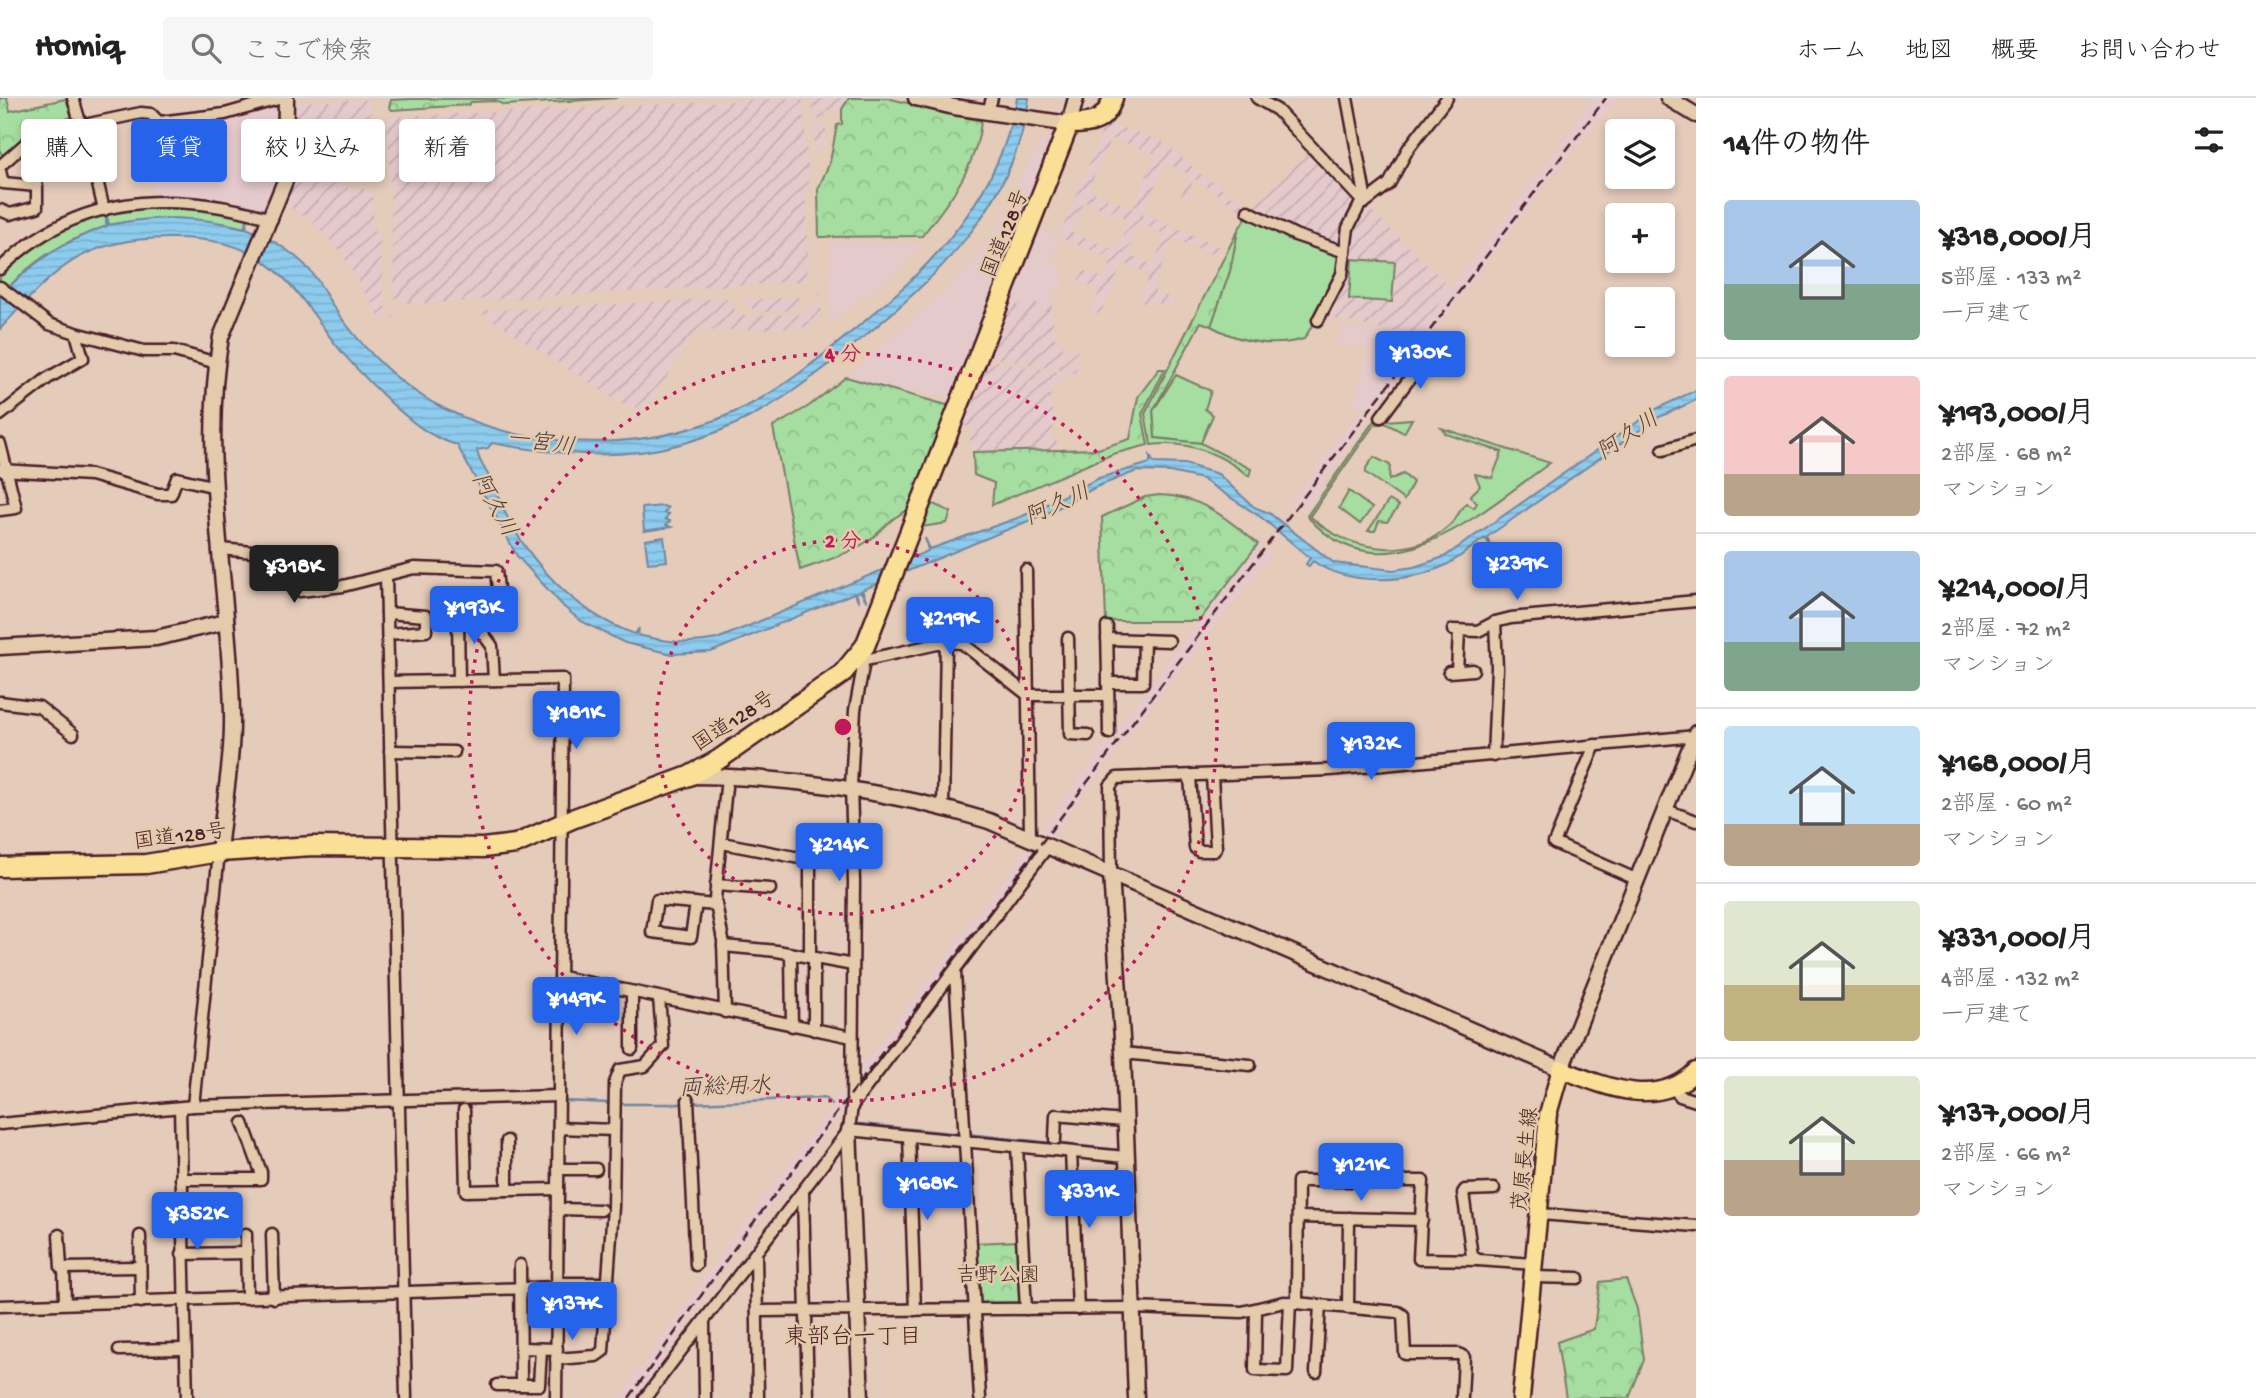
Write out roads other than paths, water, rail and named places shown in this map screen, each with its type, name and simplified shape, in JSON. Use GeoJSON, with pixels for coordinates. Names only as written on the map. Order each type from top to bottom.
{"type":"FeatureCollection","features":[{"type":"Feature","properties":{"kind":"highway"},"geometry":{"type":"LineString","coordinates":[[1069,124],[1098,121],[1107,113],[1113,98]]}},
{"type":"Feature","properties":{"kind":"highway","name":"国道128号"},"geometry":{"type":"LineString","coordinates":[[0,867],[146,864],[219,852],[313,846],[500,846],[536,838],[560,825],[689,776],[718,760],[842,674],[860,659],[1069,124]]}},
{"type":"Feature","properties":{"kind":"main road"},"geometry":{"type":"LineString","coordinates":[[1562,1069],[1612,1089],[1635,1093],[1672,1087],[1696,1071]]}},
{"type":"Feature","properties":{"kind":"main road","name":"茂原長生線"},"geometry":{"type":"LineString","coordinates":[[1521,1398],[1548,1114],[1562,1069]]}},
{"type":"Feature","properties":{"kind":"street"},"geometry":{"type":"LineString","coordinates":[[73,98],[79,119]]}},
{"type":"Feature","properties":{"kind":"street"},"geometry":{"type":"LineString","coordinates":[[112,119],[141,113],[151,114],[159,122],[225,114],[284,98],[285,181],[221,337],[217,363],[213,426],[232,716],[192,1106]]}},
{"type":"Feature","properties":{"kind":"street"},"geometry":{"type":"LineString","coordinates":[[916,98],[991,108],[1069,124],[1076,98]]}},
{"type":"Feature","properties":{"kind":"street"},"geometry":{"type":"LineString","coordinates":[[1347,98],[1364,203]]}},
{"type":"Feature","properties":{"kind":"street"},"geometry":{"type":"LineString","coordinates":[[1318,320],[1342,274],[1348,228],[1364,203],[1390,184],[1408,149],[1447,98]]}},
{"type":"Feature","properties":{"kind":"street"},"geometry":{"type":"LineString","coordinates":[[1668,98],[1696,115]]}},
{"type":"Feature","properties":{"kind":"street"},"geometry":{"type":"LineString","coordinates":[[1264,99],[1364,203]]}},
{"type":"Feature","properties":{"kind":"street"},"geometry":{"type":"LineString","coordinates":[[0,166],[21,147]]}},
{"type":"Feature","properties":{"kind":"street"},"geometry":{"type":"LineString","coordinates":[[0,171],[3,183],[37,186],[37,207],[10,214],[0,210]]}},
{"type":"Feature","properties":{"kind":"street"},"geometry":{"type":"LineString","coordinates":[[96,182],[104,210]]}},
{"type":"Feature","properties":{"kind":"street"},"geometry":{"type":"LineString","coordinates":[[0,269],[39,239],[71,222],[104,210],[153,202],[188,200],[228,206],[271,220]]}},
{"type":"Feature","properties":{"kind":"street"},"geometry":{"type":"LineString","coordinates":[[1248,211],[1295,235],[1345,252]]}},
{"type":"Feature","properties":{"kind":"street"},"geometry":{"type":"LineString","coordinates":[[0,287],[50,324],[144,351],[174,351],[217,363]]}},
{"type":"Feature","properties":{"kind":"street"},"geometry":{"type":"LineString","coordinates":[[0,415],[48,378],[83,358],[76,333]]}},
{"type":"Feature","properties":{"kind":"street"},"geometry":{"type":"LineString","coordinates":[[1381,417],[1434,346]]}},
{"type":"Feature","properties":{"kind":"street"},"geometry":{"type":"LineString","coordinates":[[1663,450],[1696,440]]}},
{"type":"Feature","properties":{"kind":"street"},"geometry":{"type":"LineString","coordinates":[[0,444],[2,470],[16,508],[0,510]]}},
{"type":"Feature","properties":{"kind":"street"},"geometry":{"type":"LineString","coordinates":[[2,470],[91,475],[158,494],[171,494],[177,478],[216,487]]}},
{"type":"Feature","properties":{"kind":"street"},"geometry":{"type":"LineString","coordinates":[[220,549],[276,554],[293,569],[300,591],[386,576],[414,568],[498,566],[498,589],[507,604]]}},
{"type":"Feature","properties":{"kind":"street"},"geometry":{"type":"LineString","coordinates":[[1026,570],[1030,838]]}},
{"type":"Feature","properties":{"kind":"street"},"geometry":{"type":"LineString","coordinates":[[386,576],[406,1398]]}},
{"type":"Feature","properties":{"kind":"street"},"geometry":{"type":"LineString","coordinates":[[1473,670],[1453,672],[1456,631],[1478,631],[1495,622],[1511,618],[1696,601]]}},
{"type":"Feature","properties":{"kind":"street"},"geometry":{"type":"LineString","coordinates":[[387,613],[426,616],[426,631],[388,634]]}},
{"type":"Feature","properties":{"kind":"street"},"geometry":{"type":"LineString","coordinates":[[459,681],[458,620],[470,616],[492,646],[494,680]]}},
{"type":"Feature","properties":{"kind":"street"},"geometry":{"type":"LineString","coordinates":[[0,648],[156,638],[225,622]]}},
{"type":"Feature","properties":{"kind":"street"},"geometry":{"type":"LineString","coordinates":[[1493,756],[1497,668],[1495,622]]}},
{"type":"Feature","properties":{"kind":"street"},"geometry":{"type":"LineString","coordinates":[[1107,627],[1109,733]]}},
{"type":"Feature","properties":{"kind":"street"},"geometry":{"type":"LineString","coordinates":[[1068,638],[1070,734],[1088,735]]}},
{"type":"Feature","properties":{"kind":"street"},"geometry":{"type":"LineString","coordinates":[[1107,639],[1169,641]]}},
{"type":"Feature","properties":{"kind":"street"},"geometry":{"type":"LineString","coordinates":[[1108,682],[1143,682],[1144,640]]}},
{"type":"Feature","properties":{"kind":"street"},"geometry":{"type":"LineString","coordinates":[[943,809],[946,642]]}},
{"type":"Feature","properties":{"kind":"street"},"geometry":{"type":"LineString","coordinates":[[861,1398],[849,1130],[852,1105],[853,965],[851,791],[855,710],[863,667],[860,659],[946,642],[971,648],[1028,695],[1108,695]]}},
{"type":"Feature","properties":{"kind":"street"},"geometry":{"type":"LineString","coordinates":[[390,682],[563,679],[556,1398]]}},
{"type":"Feature","properties":{"kind":"street"},"geometry":{"type":"LineString","coordinates":[[0,702],[39,707],[73,734]]}},
{"type":"Feature","properties":{"kind":"street"},"geometry":{"type":"LineString","coordinates":[[689,776],[808,784],[943,809],[989,821],[1030,838],[1111,874],[1562,1069],[1696,735],[1330,770],[1117,778],[1112,781],[1111,874],[1123,1053],[1136,1398]]}},
{"type":"Feature","properties":{"kind":"street"},"geometry":{"type":"LineString","coordinates":[[1595,745],[1554,843],[1638,880]]}},
{"type":"Feature","properties":{"kind":"street"},"geometry":{"type":"LineString","coordinates":[[390,751],[454,752]]}},
{"type":"Feature","properties":{"kind":"street"},"geometry":{"type":"LineString","coordinates":[[1190,776],[1195,848],[1213,852],[1216,847],[1212,776]]}},
{"type":"Feature","properties":{"kind":"street"},"geometry":{"type":"LineString","coordinates":[[725,1012],[723,946],[715,905],[727,777]]}},
{"type":"Feature","properties":{"kind":"street"},"geometry":{"type":"LineString","coordinates":[[1666,810],[1696,821]]}},
{"type":"Feature","properties":{"kind":"street"},"geometry":{"type":"LineString","coordinates":[[722,843],[810,860],[814,1030]]}},
{"type":"Feature","properties":{"kind":"street"},"geometry":{"type":"LineString","coordinates":[[852,1105],[1048,846]]}},
{"type":"Feature","properties":{"kind":"street"},"geometry":{"type":"LineString","coordinates":[[716,885],[770,889]]}},
{"type":"Feature","properties":{"kind":"street"},"geometry":{"type":"LineString","coordinates":[[696,903],[691,937],[652,932],[657,900],[696,903],[715,905]]}},
{"type":"Feature","properties":{"kind":"street"},"geometry":{"type":"LineString","coordinates":[[723,946],[853,965]]}},
{"type":"Feature","properties":{"kind":"street"},"geometry":{"type":"LineString","coordinates":[[791,954],[792,1026]]}},
{"type":"Feature","properties":{"kind":"street"},"geometry":{"type":"LineString","coordinates":[[955,972],[980,1398]]}},
{"type":"Feature","properties":{"kind":"street"},"geometry":{"type":"LineString","coordinates":[[562,977],[852,1037]]}},
{"type":"Feature","properties":{"kind":"street"},"geometry":{"type":"LineString","coordinates":[[632,992],[632,1049]]}},
{"type":"Feature","properties":{"kind":"street"},"geometry":{"type":"LineString","coordinates":[[521,1348],[541,1349],[556,1354],[600,1355],[603,1351],[615,1083],[620,1070],[645,1066],[663,1046],[659,998]]}},
{"type":"Feature","properties":{"kind":"street"},"geometry":{"type":"LineString","coordinates":[[1123,1053],[1250,1065]]}},
{"type":"Feature","properties":{"kind":"street"},"geometry":{"type":"LineString","coordinates":[[1672,1087],[1680,1096],[1696,1101]]}},
{"type":"Feature","properties":{"kind":"street"},"geometry":{"type":"LineString","coordinates":[[0,1124],[192,1106],[559,1096]]}},
{"type":"Feature","properties":{"kind":"street"},"geometry":{"type":"LineString","coordinates":[[688,1103],[696,1265]]}},
{"type":"Feature","properties":{"kind":"street"},"geometry":{"type":"LineString","coordinates":[[180,1108],[187,1398]]}},
{"type":"Feature","properties":{"kind":"street"},"geometry":{"type":"LineString","coordinates":[[464,1110],[466,1191],[558,1189]]}},
{"type":"Feature","properties":{"kind":"street"},"geometry":{"type":"LineString","coordinates":[[1055,1139],[1056,1115],[1124,1122]]}},
{"type":"Feature","properties":{"kind":"street"},"geometry":{"type":"LineString","coordinates":[[181,1179],[261,1179],[243,1123]]}},
{"type":"Feature","properties":{"kind":"street"},"geometry":{"type":"LineString","coordinates":[[559,1128],[614,1130]]}},
{"type":"Feature","properties":{"kind":"street"},"geometry":{"type":"LineString","coordinates":[[849,1130],[1125,1157]]}},
{"type":"Feature","properties":{"kind":"street"},"geometry":{"type":"LineString","coordinates":[[645,1398],[849,1130]]}},
{"type":"Feature","properties":{"kind":"street"},"geometry":{"type":"LineString","coordinates":[[909,1136],[915,1310]]}},
{"type":"Feature","properties":{"kind":"street"},"geometry":{"type":"LineString","coordinates":[[507,1141],[508,1190]]}},
{"type":"Feature","properties":{"kind":"street"},"geometry":{"type":"LineString","coordinates":[[1017,1147],[1026,1309]]}},
{"type":"Feature","properties":{"kind":"street"},"geometry":{"type":"LineString","coordinates":[[1070,1152],[1078,1309]]}},
{"type":"Feature","properties":{"kind":"street"},"geometry":{"type":"LineString","coordinates":[[558,1169],[596,1169]]}},
{"type":"Feature","properties":{"kind":"street"},"geometry":{"type":"LineString","coordinates":[[1256,1310],[1255,1370],[1287,1371],[1299,1217],[1298,1181],[1423,1181],[1419,1259],[1478,1260],[1578,1279]]}},
{"type":"Feature","properties":{"kind":"street"},"geometry":{"type":"LineString","coordinates":[[1478,1260],[1472,1256],[1463,1193],[1465,1190],[1494,1189]]}},
{"type":"Feature","properties":{"kind":"street"},"geometry":{"type":"LineString","coordinates":[[803,1191],[808,1398]]}},
{"type":"Feature","properties":{"kind":"street"},"geometry":{"type":"LineString","coordinates":[[558,1209],[601,1210]]}},
{"type":"Feature","properties":{"kind":"street"},"geometry":{"type":"LineString","coordinates":[[1540,1214],[1696,1226]]}},
{"type":"Feature","properties":{"kind":"street"},"geometry":{"type":"LineString","coordinates":[[1299,1217],[1422,1220]]}},
{"type":"Feature","properties":{"kind":"street"},"geometry":{"type":"LineString","coordinates":[[1348,1308],[1349,1218]]}},
{"type":"Feature","properties":{"kind":"street"},"geometry":{"type":"LineString","coordinates":[[247,1234],[247,1298]]}},
{"type":"Feature","properties":{"kind":"street"},"geometry":{"type":"LineString","coordinates":[[272,1234],[274,1298]]}},
{"type":"Feature","properties":{"kind":"street"},"geometry":{"type":"LineString","coordinates":[[59,1235],[59,1265],[64,1268],[141,1267]]}},
{"type":"Feature","properties":{"kind":"street"},"geometry":{"type":"LineString","coordinates":[[140,1236],[141,1302]]}},
{"type":"Feature","properties":{"kind":"street"},"geometry":{"type":"LineString","coordinates":[[182,1254],[246,1253]]}},
{"type":"Feature","properties":{"kind":"street"},"geometry":{"type":"LineString","coordinates":[[756,1253],[758,1398]]}},
{"type":"Feature","properties":{"kind":"street"},"geometry":{"type":"LineString","coordinates":[[520,1265],[521,1385]]}},
{"type":"Feature","properties":{"kind":"street"},"geometry":{"type":"LineString","coordinates":[[64,1268],[65,1303]]}},
{"type":"Feature","properties":{"kind":"street"},"geometry":{"type":"LineString","coordinates":[[0,1306],[403,1294],[607,1283]]}},
{"type":"Feature","properties":{"kind":"street"},"geometry":{"type":"LineString","coordinates":[[757,1311],[1132,1308],[1256,1310],[1293,1303],[1348,1308],[1403,1315],[1405,1354],[1462,1355],[1462,1398]]}},
{"type":"Feature","properties":{"kind":"street"},"geometry":{"type":"LineString","coordinates":[[1316,1372],[1320,1305]]}},
{"type":"Feature","properties":{"kind":"street"},"geometry":{"type":"LineString","coordinates":[[704,1321],[705,1398]]}},
{"type":"Feature","properties":{"kind":"street"},"geometry":{"type":"LineString","coordinates":[[119,1350],[184,1349]]}},
{"type":"Feature","properties":{"kind":"street"},"geometry":{"type":"LineString","coordinates":[[497,1385],[540,1385],[541,1349]]}},
{"type":"Feature","properties":{"kind":"water"},"geometry":{"type":"Polygon","coordinates":[[[1017,98],[1029,98],[1021,136],[1008,171],[969,235],[889,316],[796,389],[729,427],[704,437],[654,450],[585,454],[492,443],[488,448],[477,450],[518,535],[550,576],[569,595],[612,624],[635,634],[639,628],[638,635],[678,642],[717,639],[928,551],[925,538],[930,549],[1023,516],[1099,478],[1150,463],[1150,456],[1154,463],[1185,464],[1218,474],[1254,507],[1269,513],[1334,563],[1393,570],[1414,567],[1444,557],[1656,409],[1696,390],[1696,400],[1657,418],[1487,537],[1492,548],[1485,538],[1449,563],[1413,576],[1360,578],[1343,575],[1313,561],[1309,566],[1306,564],[1310,558],[1262,518],[1202,479],[1170,472],[1137,471],[1096,487],[1052,511],[862,590],[867,602],[860,591],[856,593],[859,602],[854,593],[711,652],[672,654],[625,643],[581,621],[564,607],[517,556],[457,445],[429,433],[391,403],[346,358],[284,278],[249,252],[201,239],[169,238],[113,244],[72,261],[38,290],[0,329],[0,296],[49,254],[107,226],[105,213],[109,225],[177,218],[244,228],[249,215],[246,228],[276,243],[312,272],[339,315],[376,359],[402,382],[445,409],[481,424],[519,434],[559,440],[599,442],[678,432],[716,420],[751,404],[782,385],[866,320],[917,274],[941,249],[981,194],[997,164],[1009,132],[1017,98]]]}},
{"type":"Feature","properties":{"kind":"water"},"geometry":{"type":"Polygon","coordinates":[[[642,508],[668,508],[664,513],[669,514],[665,519],[670,521],[666,525],[671,527],[644,531],[642,508]]]}},
{"type":"Feature","properties":{"kind":"water"},"geometry":{"type":"Polygon","coordinates":[[[664,537],[667,561],[648,563],[645,540],[664,537]]]}},
{"type":"Feature","properties":{"kind":"waterway","name":"両総用水"},"geometry":{"type":"LineString","coordinates":[[690,1103],[824,1098],[832,1104]]}},
{"type":"Feature","properties":{"kind":"waterway","name":"両総用水"},"geometry":{"type":"LineString","coordinates":[[564,1101],[609,1103]]}},
{"type":"Feature","properties":{"kind":"waterway","name":"両総用水"},"geometry":{"type":"LineString","coordinates":[[618,1104],[684,1104]]}},
{"type":"Feature","properties":{"kind":"waterway","name":"両総用水"},"geometry":{"type":"LineString","coordinates":[[860,1124],[962,1134]]}},
{"type":"Feature","properties":{"kind":"waterway","name":"両総用水"},"geometry":{"type":"LineString","coordinates":[[968,1134],[1118,1150]]}},
{"type":"Feature","properties":{"kind":"railway"},"geometry":{"type":"LineString","coordinates":[[629,1398],[741,1239],[1606,98]]}},
{"type":"Feature","properties":{"kind":"district","name":"東部台一丁目"},"geometry":{"type":"Point","coordinates":[853,1335]}},
{"type":"Feature","properties":{"kind":"water label","name":"阿久川"},"geometry":{"type":"Point","coordinates":[1627,434]}},
{"type":"Feature","properties":{"kind":"water label","name":"一宮川"},"geometry":{"type":"Point","coordinates":[541,441]}},
{"type":"Feature","properties":{"kind":"water label","name":"阿久川"},"geometry":{"type":"Point","coordinates":[1057,503]}},
{"type":"Feature","properties":{"kind":"water label","name":"阿久川"},"geometry":{"type":"Point","coordinates":[496,504]}},
{"type":"Feature","properties":{"kind":"park label","name":"吉野公園"},"geometry":{"type":"Point","coordinates":[998,1274]}}]}
